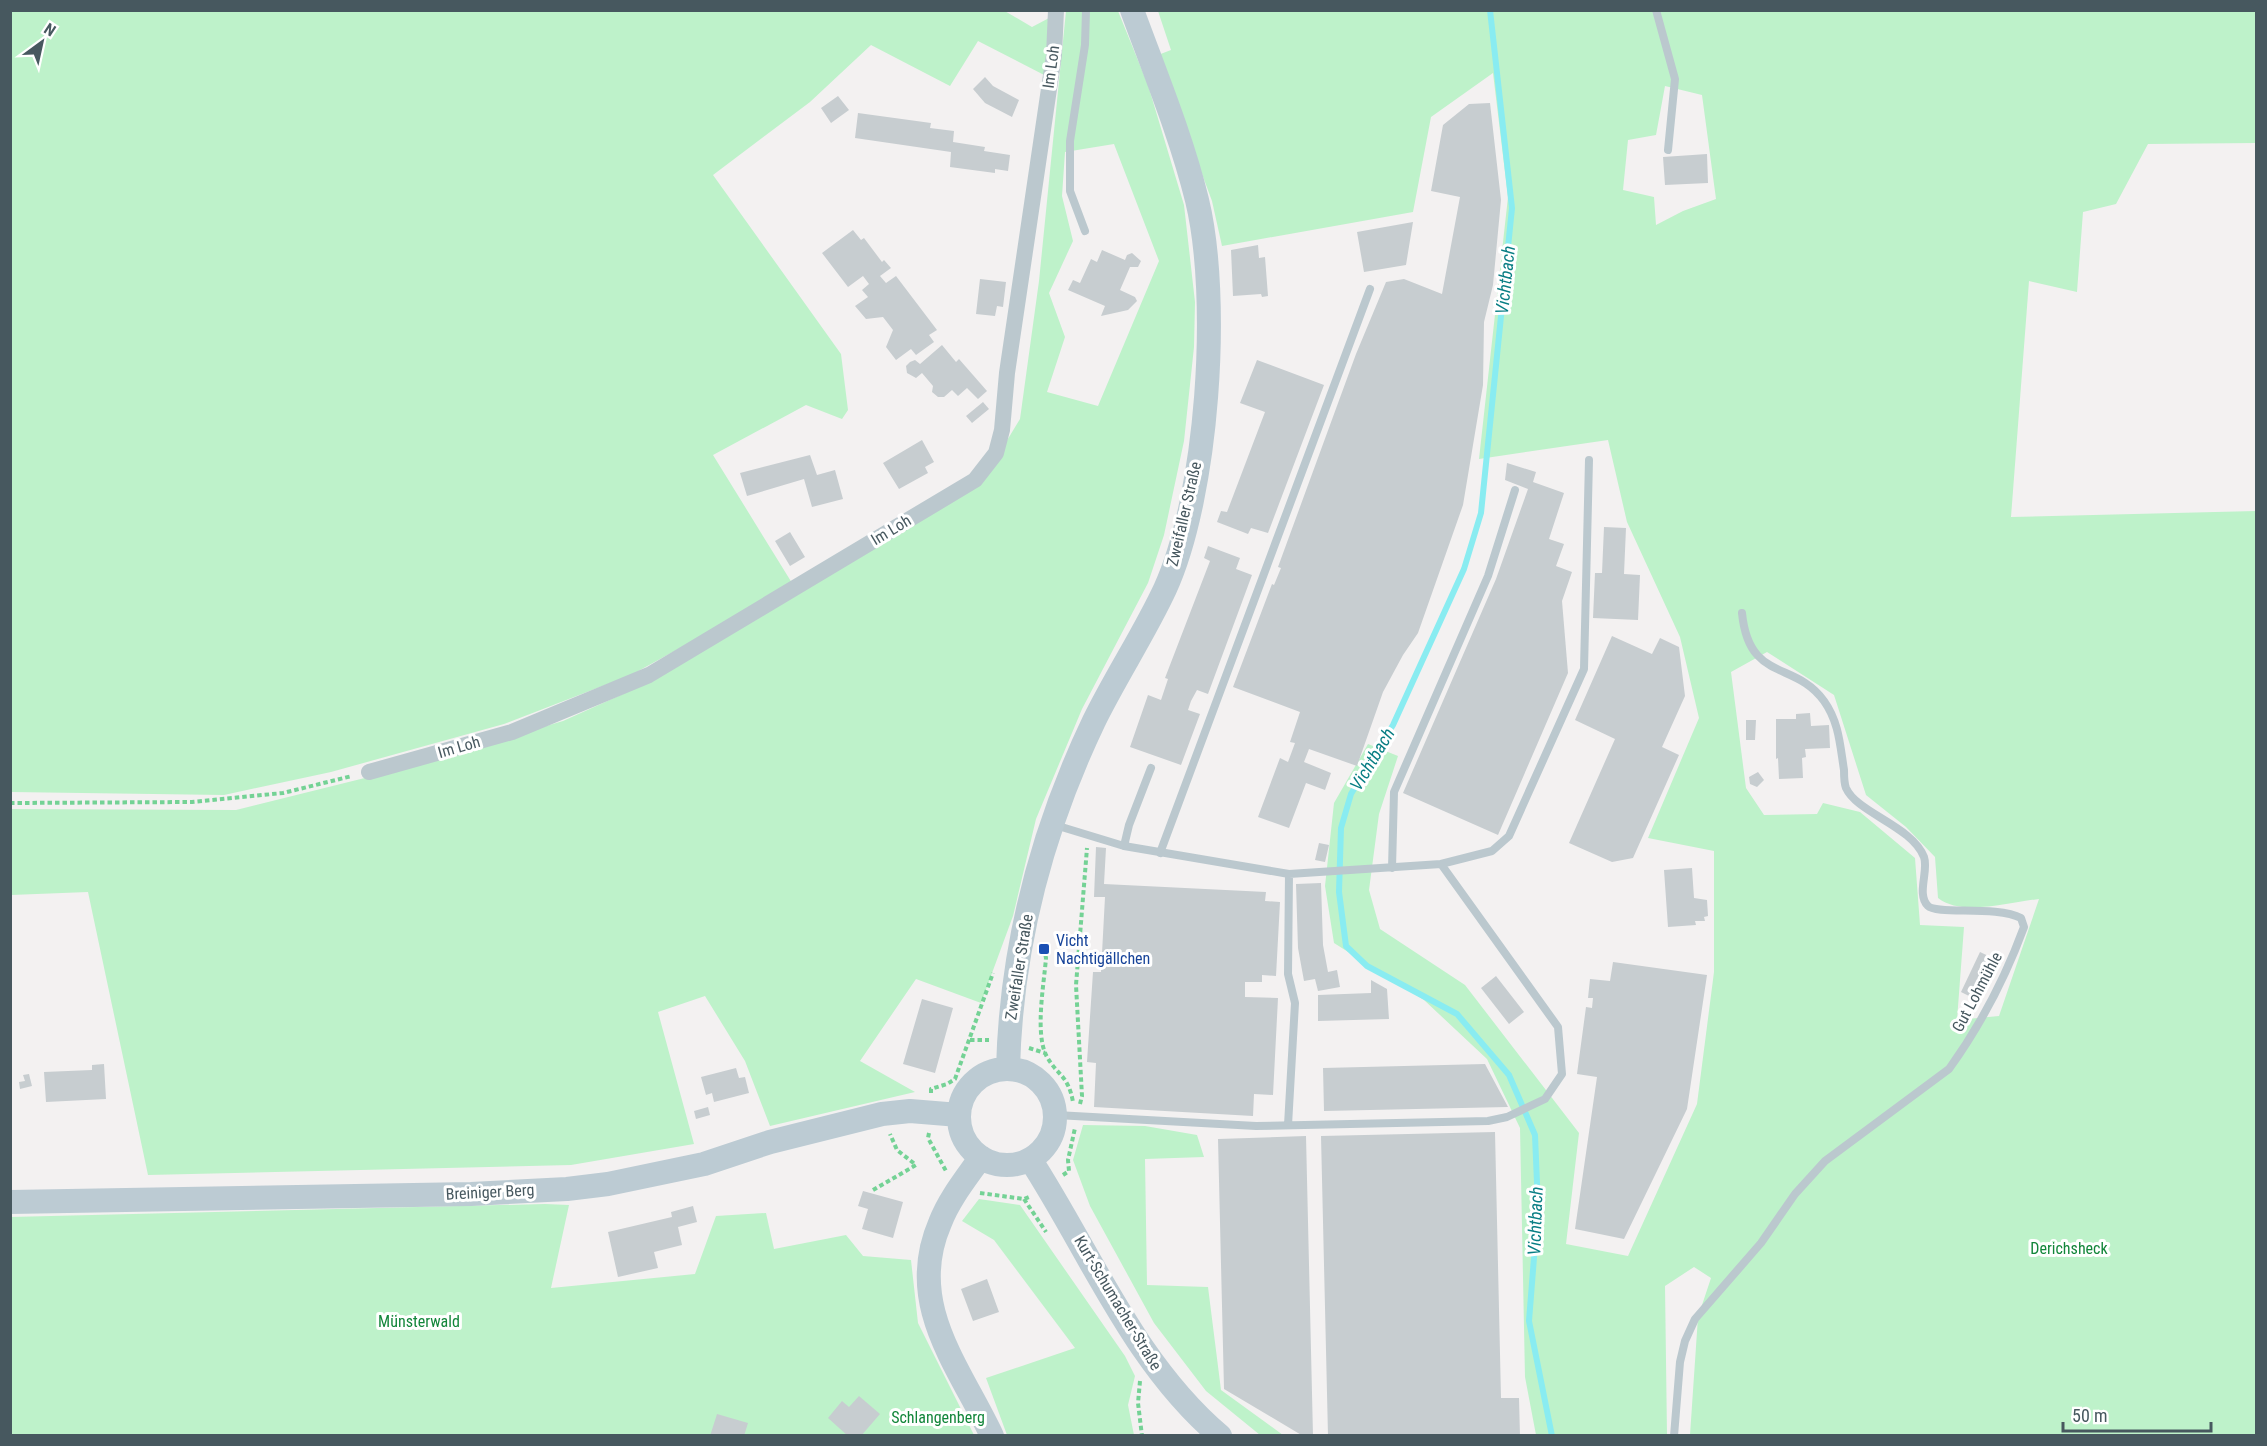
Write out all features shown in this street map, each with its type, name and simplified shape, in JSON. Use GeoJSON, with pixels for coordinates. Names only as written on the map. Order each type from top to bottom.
{"type":"FeatureCollection","features":[{"type":"Feature","properties":{"kind":"main road","name":"Zweifaller Straße"},"geometry":{"type":"LineString","coordinates":[[1008,1069],[1010,1006],[1017,959],[1037,873],[1071,770],[1095,719],[1165,588],[1174,564],[1192,489],[1206,395],[1208,301],[1198,203],[1188,168],[1132,10]]}},
{"type":"Feature","properties":{"kind":"main road"},"geometry":{"type":"LineString","coordinates":[[1008,1069],[1022,1071],[1046,1088],[1066,1116],[1049,1141],[1030,1159],[1021,1163],[1000,1164],[981,1157],[969,1146],[962,1131],[959,1115],[966,1092],[974,1082],[984,1074],[1008,1069]]}},
{"type":"Feature","properties":{"kind":"main road","name":"Breiniger Berg"},"geometry":{"type":"LineString","coordinates":[[10,1202],[471,1194],[567,1189],[608,1184],[704,1164],[770,1142],[882,1114],[931,1112],[959,1115]]}},
{"type":"Feature","properties":{"kind":"main road"},"geometry":{"type":"LineString","coordinates":[[981,1157],[963,1182],[938,1226],[930,1256],[927,1281],[940,1335],[992,1436]]}},
{"type":"Feature","properties":{"kind":"main road","name":"Kurt-Schumacher-Straße"},"geometry":{"type":"LineString","coordinates":[[1030,1159],[1152,1364],[1186,1405],[1220,1436]]}},
{"type":"Feature","properties":{"kind":"street","name":"Im Loh"},"geometry":{"type":"LineString","coordinates":[[369,772],[512,732],[649,675],[975,480],[985,470],[996,453],[1002,430],[1007,373],[1054,55],[1056,10]]}},
{"type":"Feature","properties":{"kind":"lane"},"geometry":{"type":"LineString","coordinates":[[1085,231],[1070,191],[1070,141],[1085,45],[1086,10]]}},
{"type":"Feature","properties":{"kind":"lane"},"geometry":{"type":"LineString","coordinates":[[1656,10],[1675,79],[1668,150]]}},
{"type":"Feature","properties":{"kind":"lane"},"geometry":{"type":"LineString","coordinates":[[1160,853],[1370,289]]}},
{"type":"Feature","properties":{"kind":"lane"},"geometry":{"type":"LineString","coordinates":[[1052,824],[1124,846],[1289,874],[1441,864],[1492,851],[1509,836],[1584,669],[1589,460]]}},
{"type":"Feature","properties":{"kind":"lane"},"geometry":{"type":"LineString","coordinates":[[1392,868],[1394,792],[1488,576],[1515,490]]}},
{"type":"Feature","properties":{"kind":"lane","name":"Gut Lohmühle"},"geometry":{"type":"LineString","coordinates":[[1674,1436],[1680,1362],[1685,1341],[1695,1319],[1761,1243],[1795,1194],[1825,1161],[1948,1069],[1961,1052],[2006,970],[2024,927],[2021,918],[2009,912],[1987,909],[1938,910],[1928,906],[1924,898],[1926,866],[1918,847],[1910,838],[1855,798],[1846,788],[1838,728],[1832,714],[1814,690],[1780,672],[1751,648],[1744,631],[1742,612]]}},
{"type":"Feature","properties":{"kind":"lane"},"geometry":{"type":"LineString","coordinates":[[1124,846],[1129,825],[1151,768]]}},
{"type":"Feature","properties":{"kind":"lane"},"geometry":{"type":"LineString","coordinates":[[1066,1116],[1288,1125],[1488,1122],[1507,1117],[1545,1099],[1562,1074],[1558,1027],[1441,864]]}},
{"type":"Feature","properties":{"kind":"lane"},"geometry":{"type":"LineString","coordinates":[[1288,1125],[1295,1003],[1288,974],[1289,874]]}},
{"type":"Feature","properties":{"kind":"path"},"geometry":{"type":"LineString","coordinates":[[10,803],[192,802],[283,793],[369,772]]}},
{"type":"Feature","properties":{"kind":"path"},"geometry":{"type":"LineString","coordinates":[[1066,1116],[1082,1096],[1076,985],[1088,835]]}},
{"type":"Feature","properties":{"kind":"path"},"geometry":{"type":"LineString","coordinates":[[1042,940],[1046,958],[1041,1038],[1045,1053],[1053,1066],[1067,1080],[1066,1116],[1075,1132],[1068,1160],[1070,1171]]}},
{"type":"Feature","properties":{"kind":"path"},"geometry":{"type":"LineString","coordinates":[[994,969],[955,1079],[931,1089],[928,1138],[943,1169],[980,1193],[1024,1199]]}},
{"type":"Feature","properties":{"kind":"path"},"geometry":{"type":"LineString","coordinates":[[873,1190],[916,1166],[897,1150],[882,1114]]}},
{"type":"Feature","properties":{"kind":"path"},"geometry":{"type":"LineString","coordinates":[[1142,1436],[1138,1403],[1143,1374]]}},
{"type":"Feature","properties":{"kind":"green space"},"geometry":{"type":"Polygon","coordinates":[[[1003,10],[1032,27],[1051,17],[1048,77],[978,41],[950,86],[871,45],[810,102],[713,175],[841,354],[848,410],[842,419],[806,405],[713,455],[792,583],[769,599],[631,675],[504,724],[331,772],[224,795],[11,792],[11,11],[1003,10]]]}},
{"type":"Feature","properties":{"kind":"green space"},"geometry":{"type":"Polygon","coordinates":[[[1066,11],[1118,11],[1148,85],[1184,205],[1195,302],[1194,347],[1184,441],[1164,535],[1148,583],[1082,709],[1036,819],[1013,916],[981,1003],[916,979],[860,1061],[915,1092],[770,1126],[745,1061],[705,996],[658,1012],[694,1144],[571,1165],[148,1175],[88,892],[11,895],[10,809],[236,810],[405,768],[563,721],[654,680],[980,485],[1020,419],[1039,281],[1066,11]],[[1114,144],[1065,152],[1062,196],[1073,241],[1049,293],[1065,337],[1047,392],[1098,406],[1159,261],[1114,144]]]}},
{"type":"Feature","properties":{"kind":"green space","name":"Derichsheck"},"geometry":{"type":"Polygon","coordinates":[[[1158,11],[2256,11],[2256,143],[2148,144],[2116,204],[2083,212],[2077,292],[2029,281],[2011,517],[2256,511],[2256,1435],[1690,1435],[1698,1317],[1711,1278],[1694,1267],[1665,1286],[1667,1435],[1536,1435],[1525,1377],[1520,1128],[1487,1059],[1424,1000],[1334,943],[1325,886],[1334,803],[1368,744],[1398,756],[1379,814],[1369,890],[1380,929],[1465,985],[1579,1133],[1566,1244],[1628,1256],[1697,1104],[1714,972],[1714,851],[1648,838],[1699,718],[1680,637],[1627,522],[1608,440],[1479,459],[1508,197],[1493,73],[1431,117],[1413,212],[1222,246],[1212,201],[1158,55],[1171,50],[1158,11]],[[1665,86],[1656,135],[1628,140],[1623,190],[1654,197],[1656,225],[1683,211],[1716,199],[1702,95],[1665,86]],[[1767,652],[1731,672],[1746,788],[1764,815],[1817,814],[1823,803],[1860,812],[1915,858],[1920,925],[1964,927],[1957,1020],[1999,1016],[2039,899],[1987,907],[1960,907],[1938,898],[1935,857],[1906,827],[1866,795],[1834,695],[1767,652]]]}},
{"type":"Feature","properties":{"kind":"green space"},"geometry":{"type":"Polygon","coordinates":[[[1083,1125],[1145,1126],[1197,1135],[1204,1157],[1145,1159],[1147,1285],[1208,1287],[1221,1390],[1283,1435],[1260,1435],[1206,1391],[1154,1323],[1090,1206],[1073,1160],[1083,1125]]]}},
{"type":"Feature","properties":{"kind":"green space"},"geometry":{"type":"Polygon","coordinates":[[[979,1199],[1020,1205],[1125,1356],[1135,1376],[1128,1405],[1134,1435],[1007,1435],[986,1378],[1075,1348],[994,1240],[962,1221],[979,1199]]]}},
{"type":"Feature","properties":{"kind":"green space","name":"Münsterwald"},"geometry":{"type":"Polygon","coordinates":[[[569,1205],[551,1288],[695,1274],[716,1216],[766,1213],[774,1249],[846,1235],[863,1256],[911,1260],[918,1323],[974,1435],[11,1435],[10,1217],[569,1205]]]}},
{"type":"Feature","properties":{"kind":"building"},"geometry":{"type":"Polygon","coordinates":[[[985,77],[993,86],[1019,100],[1012,117],[985,103],[973,89],[985,77]]]}},
{"type":"Feature","properties":{"kind":"building"},"geometry":{"type":"Polygon","coordinates":[[[838,96],[849,110],[831,123],[821,108],[838,96]]]}},
{"type":"Feature","properties":{"kind":"building"},"geometry":{"type":"Polygon","coordinates":[[[1490,103],[1501,200],[1493,285],[1484,322],[1483,385],[1463,505],[1418,633],[1383,692],[1357,766],[1309,749],[1304,762],[1331,773],[1325,790],[1306,783],[1289,828],[1258,817],[1280,758],[1288,762],[1295,743],[1290,742],[1300,712],[1233,687],[1272,584],[1274,585],[1281,568],[1278,567],[1356,354],[1386,282],[1404,279],[1442,294],[1460,197],[1431,191],[1443,125],[1469,104],[1490,103]]]}},
{"type":"Feature","properties":{"kind":"building"},"geometry":{"type":"Polygon","coordinates":[[[858,113],[931,123],[930,128],[954,131],[953,142],[985,147],[984,151],[1010,155],[1008,171],[995,169],[995,173],[950,167],[951,152],[855,138],[858,113]]]}},
{"type":"Feature","properties":{"kind":"building"},"geometry":{"type":"Polygon","coordinates":[[[1707,154],[1708,183],[1665,185],[1663,157],[1707,154]]]}},
{"type":"Feature","properties":{"kind":"building"},"geometry":{"type":"Polygon","coordinates":[[[1413,222],[1406,265],[1364,272],[1357,232],[1413,222]]]}},
{"type":"Feature","properties":{"kind":"building"},"geometry":{"type":"Polygon","coordinates":[[[853,230],[861,240],[864,238],[882,262],[884,260],[891,268],[880,276],[886,283],[896,276],[937,330],[929,335],[934,342],[916,355],[911,349],[896,360],[886,347],[893,330],[883,317],[866,319],[855,306],[868,297],[862,290],[869,284],[863,276],[848,287],[822,253],[853,230]]]}},
{"type":"Feature","properties":{"kind":"building"},"geometry":{"type":"Polygon","coordinates":[[[1258,245],[1259,258],[1265,257],[1268,296],[1262,297],[1261,294],[1233,296],[1231,250],[1258,245]]]}},
{"type":"Feature","properties":{"kind":"building"},"geometry":{"type":"Polygon","coordinates":[[[1102,250],[1125,260],[1127,255],[1132,253],[1141,261],[1138,267],[1130,267],[1120,290],[1135,297],[1137,301],[1128,310],[1101,316],[1105,306],[1068,290],[1073,280],[1080,283],[1091,259],[1097,262],[1102,250]]]}},
{"type":"Feature","properties":{"kind":"building"},"geometry":{"type":"Polygon","coordinates":[[[980,279],[1006,282],[1003,307],[997,306],[995,316],[976,314],[980,279]]]}},
{"type":"Feature","properties":{"kind":"building"},"geometry":{"type":"Polygon","coordinates":[[[942,345],[956,362],[959,359],[987,391],[978,399],[967,388],[958,396],[952,390],[944,397],[938,397],[932,392],[933,386],[922,373],[916,378],[907,373],[906,366],[910,362],[915,360],[920,364],[942,345]]]}},
{"type":"Feature","properties":{"kind":"building"},"geometry":{"type":"Polygon","coordinates":[[[1257,360],[1324,385],[1268,533],[1251,528],[1248,534],[1217,522],[1221,511],[1227,512],[1265,412],[1240,403],[1257,360]]]}},
{"type":"Feature","properties":{"kind":"building"},"geometry":{"type":"Polygon","coordinates":[[[983,402],[989,409],[972,423],[966,416],[983,402]]]}},
{"type":"Feature","properties":{"kind":"building"},"geometry":{"type":"Polygon","coordinates":[[[922,440],[934,462],[925,467],[928,473],[899,489],[883,463],[922,440]]]}},
{"type":"Feature","properties":{"kind":"building"},"geometry":{"type":"Polygon","coordinates":[[[810,455],[817,475],[835,470],[843,499],[812,507],[804,479],[747,496],[740,473],[810,455]]]}},
{"type":"Feature","properties":{"kind":"building"},"geometry":{"type":"Polygon","coordinates":[[[1507,463],[1536,472],[1533,482],[1564,493],[1549,539],[1564,544],[1556,566],[1572,572],[1562,601],[1568,673],[1498,835],[1403,793],[1496,579],[1528,489],[1505,480],[1507,463]]]}},
{"type":"Feature","properties":{"kind":"building"},"geometry":{"type":"Polygon","coordinates":[[[1604,527],[1626,528],[1624,574],[1640,575],[1638,620],[1593,618],[1595,573],[1602,573],[1604,527]]]}},
{"type":"Feature","properties":{"kind":"building"},"geometry":{"type":"Polygon","coordinates":[[[790,532],[805,557],[790,566],[775,541],[790,532]]]}},
{"type":"Feature","properties":{"kind":"building"},"geometry":{"type":"Polygon","coordinates":[[[1208,546],[1240,558],[1236,569],[1252,575],[1208,694],[1197,690],[1191,701],[1188,710],[1200,714],[1181,765],[1130,747],[1148,695],[1161,700],[1168,679],[1165,678],[1210,561],[1204,558],[1208,546]]]}},
{"type":"Feature","properties":{"kind":"building"},"geometry":{"type":"Polygon","coordinates":[[[1612,636],[1652,654],[1660,638],[1679,647],[1685,696],[1662,747],[1679,755],[1633,858],[1612,862],[1569,843],[1615,739],[1575,720],[1612,636]]]}},
{"type":"Feature","properties":{"kind":"building"},"geometry":{"type":"Polygon","coordinates":[[[1810,713],[1811,726],[1829,725],[1830,748],[1805,749],[1806,757],[1802,758],[1803,778],[1779,779],[1778,758],[1776,759],[1776,719],[1796,719],[1796,714],[1810,713]]]}},
{"type":"Feature","properties":{"kind":"building"},"geometry":{"type":"Polygon","coordinates":[[[1746,720],[1756,720],[1755,740],[1746,740],[1746,720]]]}},
{"type":"Feature","properties":{"kind":"building"},"geometry":{"type":"Polygon","coordinates":[[[1758,772],[1764,780],[1757,787],[1750,784],[1749,777],[1758,772]]]}},
{"type":"Feature","properties":{"kind":"building"},"geometry":{"type":"Polygon","coordinates":[[[1319,843],[1329,845],[1325,862],[1315,860],[1319,843]]]}},
{"type":"Feature","properties":{"kind":"building"},"geometry":{"type":"Polygon","coordinates":[[[1096,847],[1106,848],[1104,884],[1266,892],[1265,901],[1280,902],[1276,976],[1262,975],[1262,982],[1245,982],[1245,997],[1278,998],[1273,1095],[1254,1094],[1253,1116],[1094,1107],[1096,1063],[1087,1062],[1093,972],[1101,972],[1105,897],[1094,897],[1096,847]]]}},
{"type":"Feature","properties":{"kind":"building"},"geometry":{"type":"Polygon","coordinates":[[[1692,868],[1694,898],[1707,900],[1708,916],[1704,917],[1705,921],[1695,921],[1696,925],[1668,927],[1664,870],[1692,868]]]}},
{"type":"Feature","properties":{"kind":"building"},"geometry":{"type":"Polygon","coordinates":[[[1321,883],[1323,945],[1328,972],[1337,970],[1340,987],[1318,991],[1315,979],[1304,981],[1298,948],[1296,884],[1321,883]]]}},
{"type":"Feature","properties":{"kind":"building"},"geometry":{"type":"Polygon","coordinates":[[[1980,952],[1999,961],[1979,1001],[1961,992],[1980,952]]]}},
{"type":"Feature","properties":{"kind":"building"},"geometry":{"type":"Polygon","coordinates":[[[1613,962],[1707,975],[1687,1109],[1624,1239],[1575,1229],[1597,1077],[1577,1074],[1586,1007],[1592,1008],[1593,998],[1588,998],[1590,979],[1610,981],[1613,962]]]}},
{"type":"Feature","properties":{"kind":"building"},"geometry":{"type":"Polygon","coordinates":[[[1496,976],[1524,1012],[1509,1024],[1481,988],[1496,976]]]}},
{"type":"Feature","properties":{"kind":"building"},"geometry":{"type":"Polygon","coordinates":[[[1371,980],[1387,989],[1389,1019],[1318,1021],[1318,995],[1371,993],[1371,980]]]}},
{"type":"Feature","properties":{"kind":"building"},"geometry":{"type":"Polygon","coordinates":[[[922,999],[953,1008],[935,1073],[903,1064],[922,999]]]}},
{"type":"Feature","properties":{"kind":"building"},"geometry":{"type":"Polygon","coordinates":[[[104,1064],[106,1099],[46,1102],[44,1072],[92,1070],[92,1065],[104,1064]]]}},
{"type":"Feature","properties":{"kind":"building"},"geometry":{"type":"Polygon","coordinates":[[[1485,1064],[1508,1107],[1324,1111],[1323,1068],[1485,1064]]]}},
{"type":"Feature","properties":{"kind":"building"},"geometry":{"type":"Polygon","coordinates":[[[736,1068],[739,1078],[745,1077],[749,1093],[714,1102],[712,1093],[706,1095],[701,1077],[736,1068]]]}},
{"type":"Feature","properties":{"kind":"building"},"geometry":{"type":"Polygon","coordinates":[[[29,1074],[32,1086],[20,1089],[19,1082],[25,1081],[23,1075],[29,1074]]]}},
{"type":"Feature","properties":{"kind":"building"},"geometry":{"type":"Polygon","coordinates":[[[708,1107],[710,1115],[696,1119],[694,1111],[708,1107]]]}},
{"type":"Feature","properties":{"kind":"building"},"geometry":{"type":"Polygon","coordinates":[[[1495,1132],[1501,1398],[1519,1398],[1520,1436],[1328,1436],[1321,1136],[1495,1132]]]}},
{"type":"Feature","properties":{"kind":"building"},"geometry":{"type":"Polygon","coordinates":[[[1306,1136],[1313,1436],[1303,1436],[1224,1389],[1218,1139],[1306,1136]]]}},
{"type":"Feature","properties":{"kind":"building"},"geometry":{"type":"Polygon","coordinates":[[[863,1191],[903,1202],[893,1238],[862,1229],[868,1209],[858,1206],[863,1191]]]}},
{"type":"Feature","properties":{"kind":"building"},"geometry":{"type":"Polygon","coordinates":[[[693,1206],[697,1222],[678,1227],[682,1245],[654,1252],[658,1268],[618,1277],[608,1232],[672,1217],[671,1212],[693,1206]]]}},
{"type":"Feature","properties":{"kind":"building"},"geometry":{"type":"Polygon","coordinates":[[[987,1279],[999,1312],[973,1321],[961,1289],[987,1279]]]}},
{"type":"Feature","properties":{"kind":"building"},"geometry":{"type":"Polygon","coordinates":[[[859,1396],[880,1414],[861,1436],[848,1436],[828,1418],[842,1401],[849,1407],[859,1396]]]}},
{"type":"Feature","properties":{"kind":"building"},"geometry":{"type":"Polygon","coordinates":[[[717,1414],[748,1423],[744,1436],[710,1436],[717,1414]]]}},
{"type":"Feature","properties":{"kind":"waterway","name":"Vichtbach"},"geometry":{"type":"LineString","coordinates":[[1490,10],[1512,208],[1481,513],[1464,569],[1393,725],[1351,794],[1341,828],[1339,892],[1346,946],[1367,966],[1457,1014],[1509,1075],[1535,1135],[1538,1207],[1529,1321],[1552,1436]]}},
{"type":"Feature","properties":{"kind":"place","name":"Vicht Nachtigällchen"},"geometry":{"type":"Point","coordinates":[1044,949]}},
{"type":"Feature","properties":{"kind":"park label","name":"Schlangenberg"},"geometry":{"type":"Point","coordinates":[938,1417]}}]}
